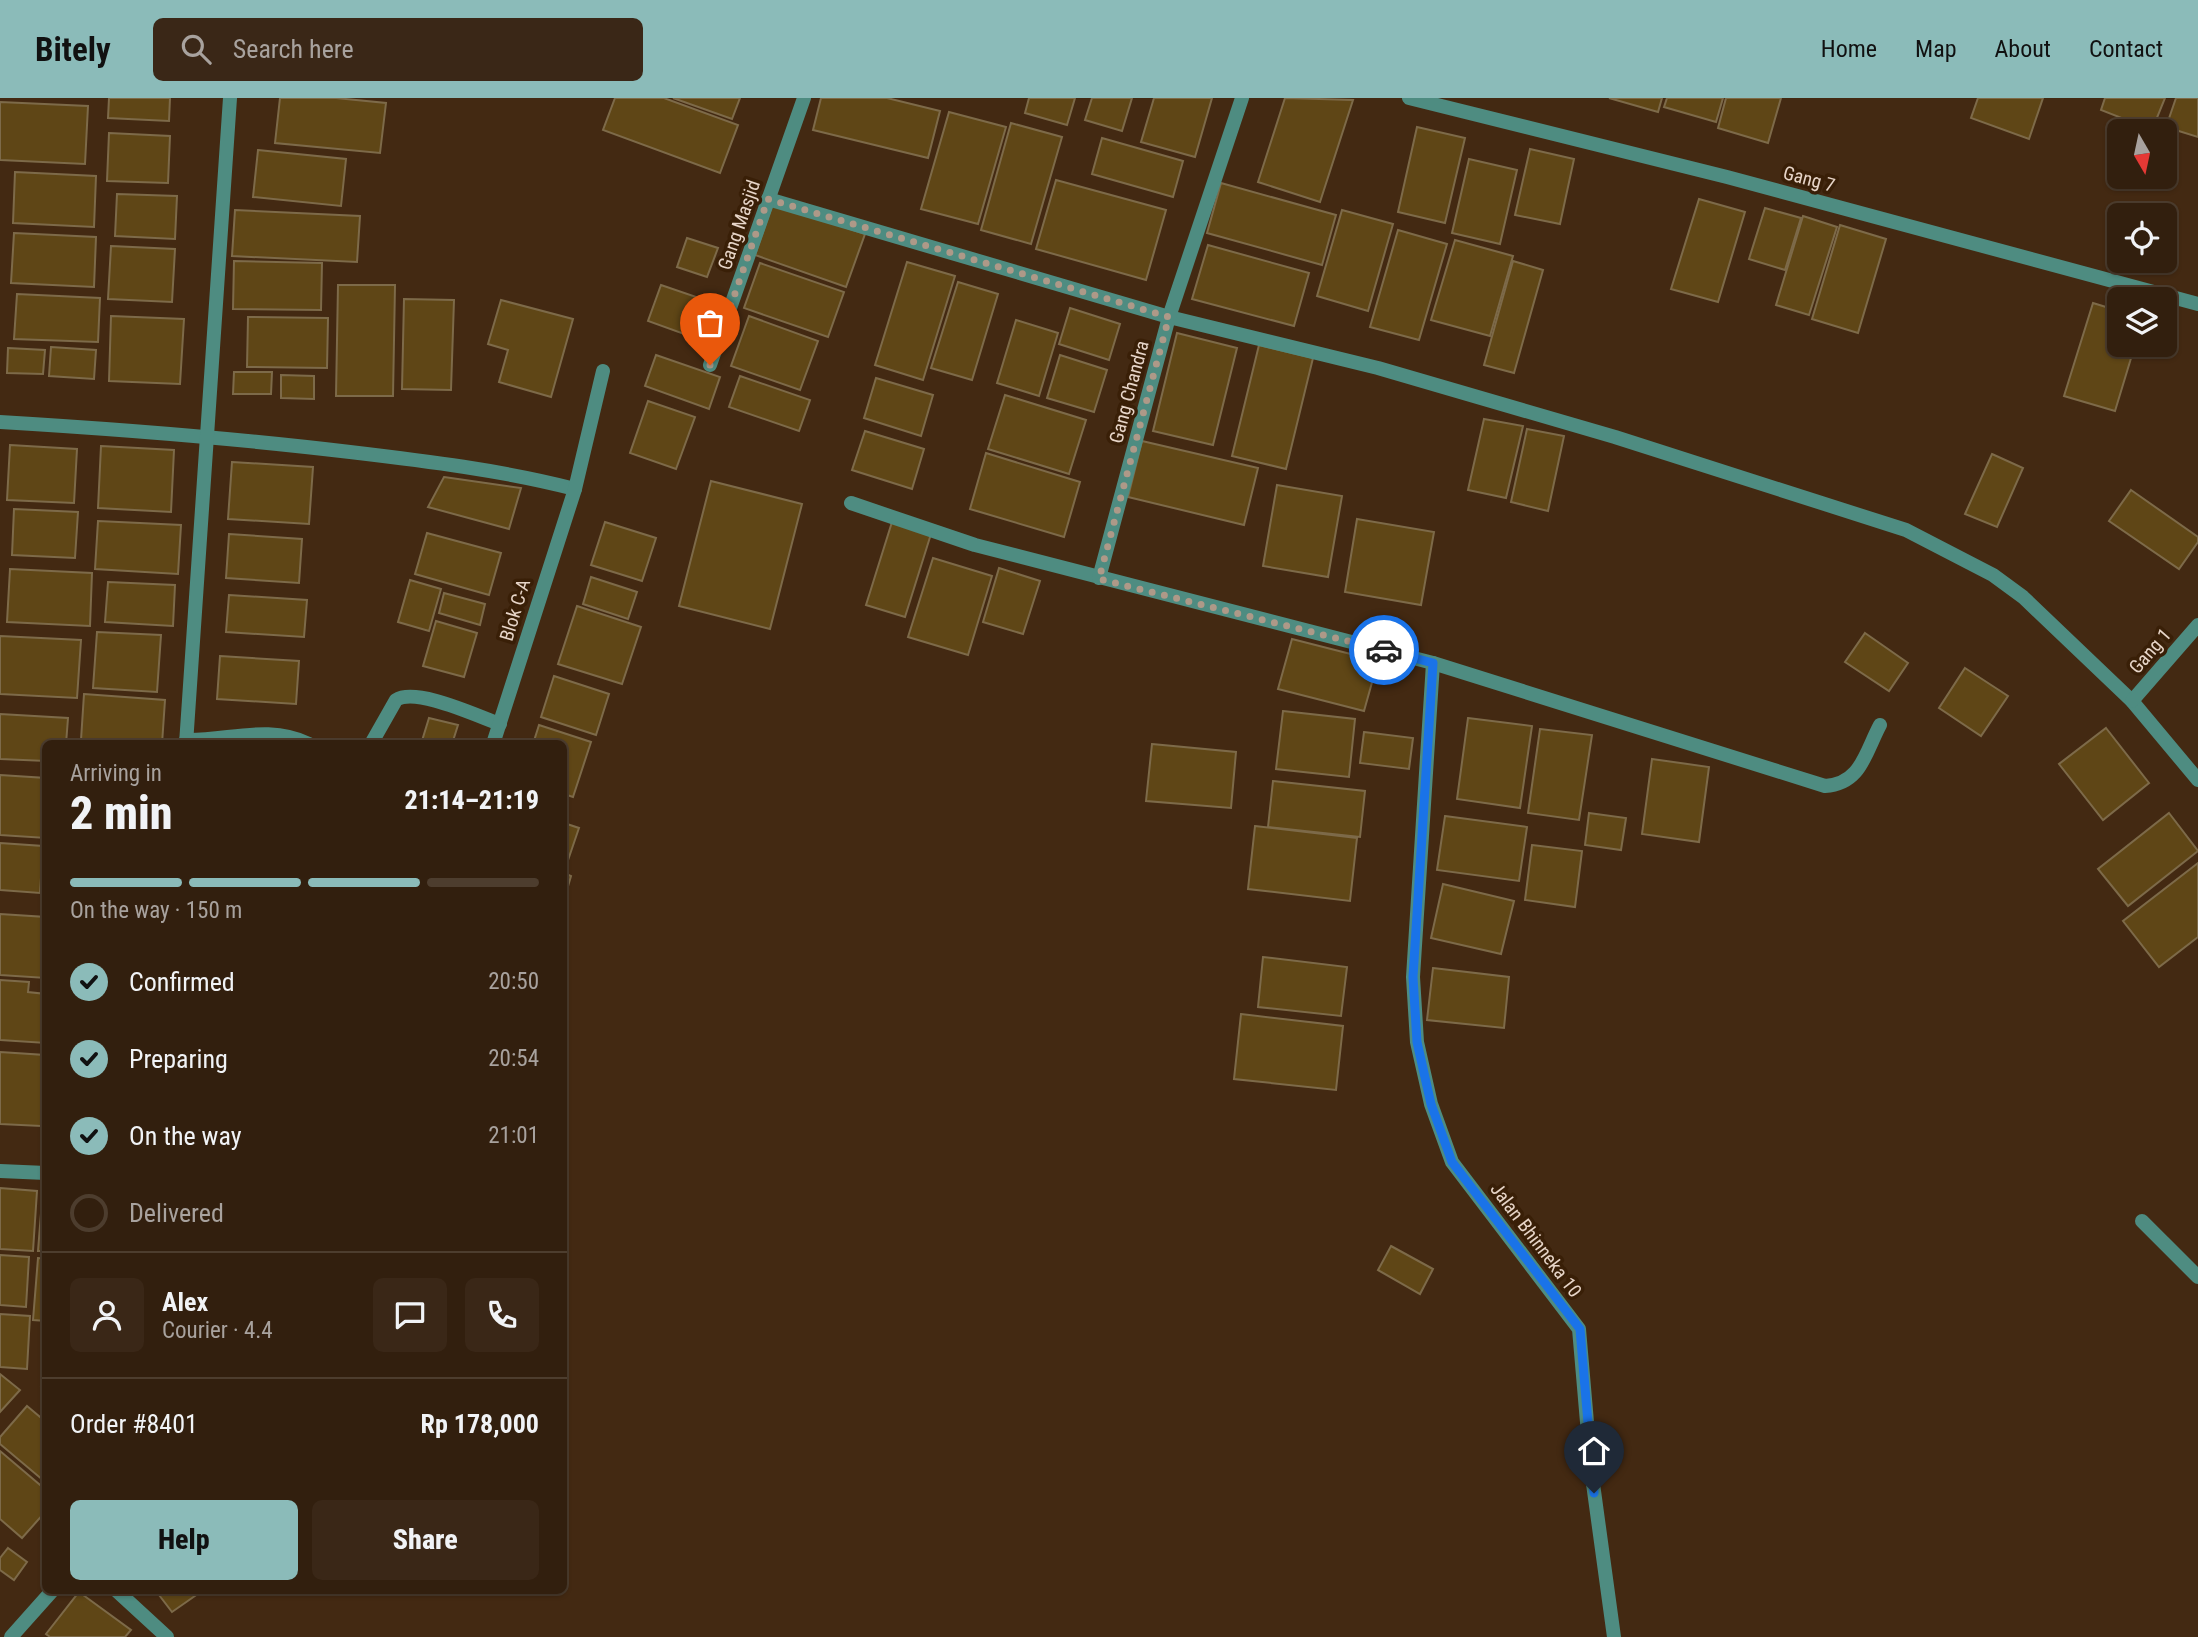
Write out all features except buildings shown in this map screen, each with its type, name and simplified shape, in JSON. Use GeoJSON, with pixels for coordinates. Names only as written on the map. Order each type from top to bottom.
{"type":"FeatureCollection","features":[{"type":"Feature","properties":{"kind":"street"},"geometry":{"type":"LineString","coordinates":[[186,740],[230,98]]}},
{"type":"Feature","properties":{"kind":"street","name":"Gang Masjid"},"geometry":{"type":"LineString","coordinates":[[710,365],[804,98]]}},
{"type":"Feature","properties":{"kind":"street","name":"Gang Chandra"},"geometry":{"type":"LineString","coordinates":[[1099,579],[1169,317],[1242,98]]}},
{"type":"Feature","properties":{"kind":"street","name":"Gang 7"},"geometry":{"type":"LineString","coordinates":[[1409,98],[1727,177],[2198,304]]}},
{"type":"Feature","properties":{"kind":"street"},"geometry":{"type":"LineString","coordinates":[[768,199],[1169,317],[1366,365],[1588,429],[1906,530],[1993,575],[2023,597],[2132,701],[2198,780]]}},
{"type":"Feature","properties":{"kind":"street","name":"Blok C-A"},"geometry":{"type":"LineString","coordinates":[[495,740],[575,489],[603,371]]}},
{"type":"Feature","properties":{"kind":"street"},"geometry":{"type":"LineString","coordinates":[[0,422],[208,435],[453,464],[512,473],[575,489]]}},
{"type":"Feature","properties":{"kind":"street"},"geometry":{"type":"LineString","coordinates":[[851,503],[975,545],[1433,663],[1825,786],[1838,786],[1853,778],[1880,725]]}},
{"type":"Feature","properties":{"kind":"street","name":"Gang 1"},"geometry":{"type":"LineString","coordinates":[[2132,701],[2198,625]]}},
{"type":"Feature","properties":{"kind":"street","name":"Jalan Bhinneka 10"},"geometry":{"type":"LineString","coordinates":[[1433,663],[1413,977],[1417,1042],[1431,1104],[1452,1162],[1580,1329],[1591,1469],[1614,1637]]}},
{"type":"Feature","properties":{"kind":"street"},"geometry":{"type":"LineString","coordinates":[[373,740],[401,696],[428,699],[500,724]]}},
{"type":"Feature","properties":{"kind":"street"},"geometry":{"type":"LineString","coordinates":[[201,740],[252,733],[278,733],[298,740]]}},
{"type":"Feature","properties":{"kind":"street"},"geometry":{"type":"LineString","coordinates":[[0,1171],[42,1173]]}},
{"type":"Feature","properties":{"kind":"street"},"geometry":{"type":"LineString","coordinates":[[2142,1221],[2198,1277]]}},
{"type":"Feature","properties":{"kind":"street"},"geometry":{"type":"LineString","coordinates":[[10,1637],[48,1594]]}},
{"type":"Feature","properties":{"kind":"street"},"geometry":{"type":"LineString","coordinates":[[120,1594],[167,1637]]}},
{"type":"Feature","properties":{"kind":"way so far"},"geometry":{"type":"LineString","coordinates":[[710,365],[768,199],[1169,317],[1099,579],[1384,650]]}},
{"type":"Feature","properties":{"kind":"route"},"geometry":{"type":"LineString","coordinates":[[1384,650],[1433,663],[1413,977],[1417,1042],[1431,1104],[1452,1162],[1580,1329],[1594,1493]]}}]}
